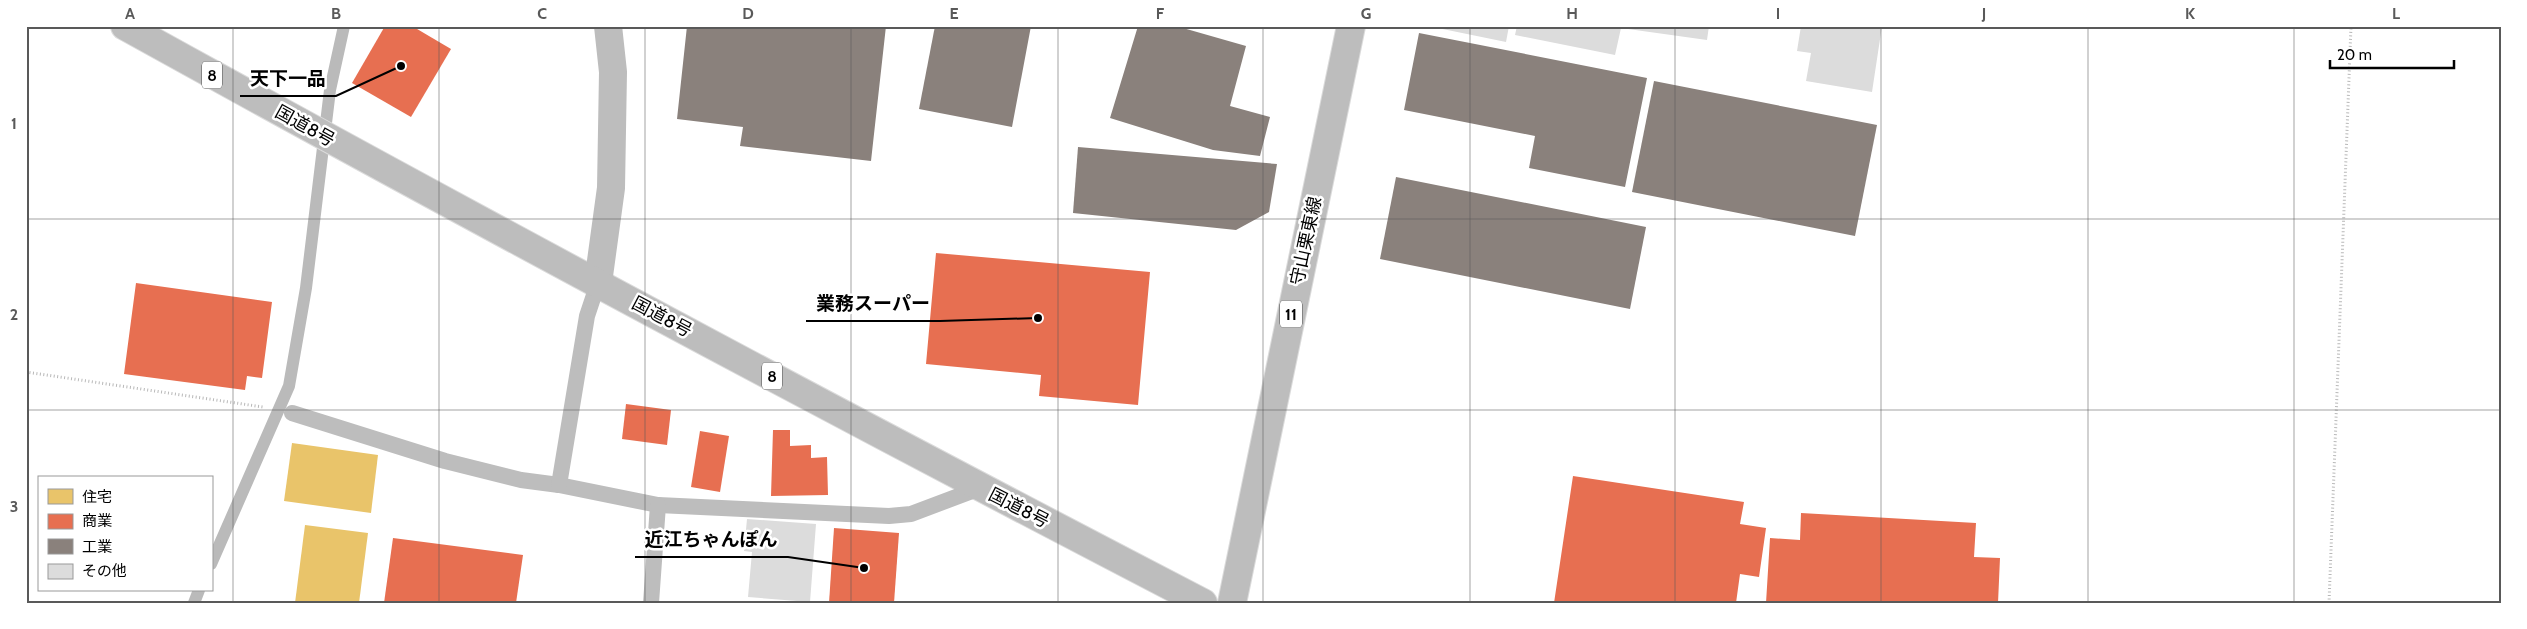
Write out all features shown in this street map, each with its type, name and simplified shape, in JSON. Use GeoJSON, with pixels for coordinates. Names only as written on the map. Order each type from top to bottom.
{"type":"FeatureCollection","features":[{"type":"Feature","properties":{"kind":"main road","name":"国道8号"},"geometry":{"type":"LineString","coordinates":[[125,26],[344,147],[980,488],[1202,603]]}},
{"type":"Feature","properties":{"kind":"main road"},"geometry":{"type":"LineString","coordinates":[[598,283],[611,188],[614,72],[608,26]]}},
{"type":"Feature","properties":{"kind":"main road","name":"守山栗東線"},"geometry":{"type":"LineString","coordinates":[[1232,603],[1350,26]]}},
{"type":"Feature","properties":{"kind":"lane"},"geometry":{"type":"LineString","coordinates":[[559,485],[587,316],[598,283]]}},
{"type":"Feature","properties":{"kind":"lane"},"geometry":{"type":"LineString","coordinates":[[292,413],[445,461],[521,480],[559,485],[658,505],[889,516],[911,514],[980,488]]}},
{"type":"Feature","properties":{"kind":"lane"},"geometry":{"type":"LineString","coordinates":[[651,603],[658,505]]}},
{"type":"Feature","properties":{"kind":"path"},"geometry":{"type":"LineString","coordinates":[[2329,603],[2351,26]]}},
{"type":"Feature","properties":{"kind":"path"},"geometry":{"type":"LineString","coordinates":[[26,372],[262,407]]}},
{"type":"Feature","properties":{"kind":"building: 住宅"},"geometry":{"type":"Polygon","coordinates":[[[292,443],[378,455],[371,513],[284,501],[292,443]]]}},
{"type":"Feature","properties":{"kind":"building: 住宅"},"geometry":{"type":"Polygon","coordinates":[[[305,525],[368,533],[359,603],[295,603],[305,525]]]}},
{"type":"Feature","properties":{"kind":"building: 商業"},"geometry":{"type":"Polygon","coordinates":[[[385,26],[412,26],[451,49],[411,117],[352,83],[385,26]]]}},
{"type":"Feature","properties":{"kind":"building: 商業"},"geometry":{"type":"Polygon","coordinates":[[[936,253],[1150,272],[1138,405],[1039,396],[1041,375],[926,364],[936,253]]]}},
{"type":"Feature","properties":{"kind":"building: 商業"},"geometry":{"type":"Polygon","coordinates":[[[136,283],[272,302],[262,378],[247,376],[245,390],[124,374],[136,283]]]}},
{"type":"Feature","properties":{"kind":"building: 商業"},"geometry":{"type":"Polygon","coordinates":[[[626,404],[671,410],[667,445],[622,439],[626,404]]]}},
{"type":"Feature","properties":{"kind":"building: 商業"},"geometry":{"type":"Polygon","coordinates":[[[773,430],[790,430],[790,446],[811,445],[811,458],[827,457],[828,495],[771,496],[773,430]]]}},
{"type":"Feature","properties":{"kind":"building: 商業"},"geometry":{"type":"Polygon","coordinates":[[[700,431],[729,436],[720,492],[691,487],[700,431]]]}},
{"type":"Feature","properties":{"kind":"building: 商業"},"geometry":{"type":"Polygon","coordinates":[[[1573,476],[1744,502],[1740,524],[1766,528],[1759,577],[1740,574],[1736,603],[1554,603],[1573,476]]]}},
{"type":"Feature","properties":{"kind":"building: 商業"},"geometry":{"type":"Polygon","coordinates":[[[1801,513],[1976,523],[1974,557],[2000,558],[1998,603],[1766,603],[1770,538],[1800,540],[1801,513]]]}},
{"type":"Feature","properties":{"kind":"building: 商業"},"geometry":{"type":"Polygon","coordinates":[[[834,528],[899,533],[894,603],[829,603],[834,528]]]}},
{"type":"Feature","properties":{"kind":"building: 商業"},"geometry":{"type":"Polygon","coordinates":[[[393,538],[523,555],[516,603],[384,603],[393,538]]]}},
{"type":"Feature","properties":{"kind":"building: 工業"},"geometry":{"type":"Polygon","coordinates":[[[687,26],[886,26],[871,161],[740,146],[743,127],[677,119],[687,26]]]}},
{"type":"Feature","properties":{"kind":"building: 工業"},"geometry":{"type":"Polygon","coordinates":[[[935,26],[1031,26],[1012,127],[919,109],[935,26]]]}},
{"type":"Feature","properties":{"kind":"building: 工業"},"geometry":{"type":"Polygon","coordinates":[[[1138,26],[1176,26],[1246,46],[1230,106],[1270,117],[1260,156],[1213,150],[1110,118],[1138,26]]]}},
{"type":"Feature","properties":{"kind":"building: 工業"},"geometry":{"type":"Polygon","coordinates":[[[1419,33],[1647,78],[1625,187],[1529,168],[1535,136],[1404,110],[1419,33]]]}},
{"type":"Feature","properties":{"kind":"building: 工業"},"geometry":{"type":"Polygon","coordinates":[[[1654,81],[1877,125],[1855,236],[1632,192],[1654,81]]]}},
{"type":"Feature","properties":{"kind":"building: 工業"},"geometry":{"type":"Polygon","coordinates":[[[1078,147],[1277,164],[1269,212],[1236,230],[1073,213],[1078,147]]]}},
{"type":"Feature","properties":{"kind":"building: 工業"},"geometry":{"type":"Polygon","coordinates":[[[1396,177],[1646,227],[1630,309],[1380,259],[1396,177]]]}},
{"type":"Feature","properties":{"kind":"building: その他"},"geometry":{"type":"Polygon","coordinates":[[[1428,26],[1509,26],[1506,42],[1428,26]]]}},
{"type":"Feature","properties":{"kind":"building: その他"},"geometry":{"type":"Polygon","coordinates":[[[1517,26],[1709,26],[1707,40],[1621,28],[1615,55],[1515,35],[1517,26]]]}},
{"type":"Feature","properties":{"kind":"building: その他"},"geometry":{"type":"Polygon","coordinates":[[[1801,26],[1882,26],[1872,92],[1806,81],[1811,53],[1797,51],[1801,26]]]}},
{"type":"Feature","properties":{"kind":"building: その他"},"geometry":{"type":"Polygon","coordinates":[[[747,519],[816,524],[810,602],[748,597],[752,552],[744,551],[747,519]]]}},
{"type":"Feature","properties":{"kind":"waterway"},"geometry":{"type":"LineString","coordinates":[[212,562],[289,386],[306,288],[330,90],[344,26]]}},
{"type":"Feature","properties":{"kind":"waterway"},"geometry":{"type":"LineString","coordinates":[[194,603],[198,592]]}},
{"type":"Feature","properties":{"kind":"place","name":"天下一品"},"geometry":{"type":"Point","coordinates":[401,66]}},
{"type":"Feature","properties":{"kind":"place","name":"業務スーパー"},"geometry":{"type":"Point","coordinates":[1038,318]}},
{"type":"Feature","properties":{"kind":"place","name":"近江ちゃんぽん"},"geometry":{"type":"Point","coordinates":[864,568]}}]}
